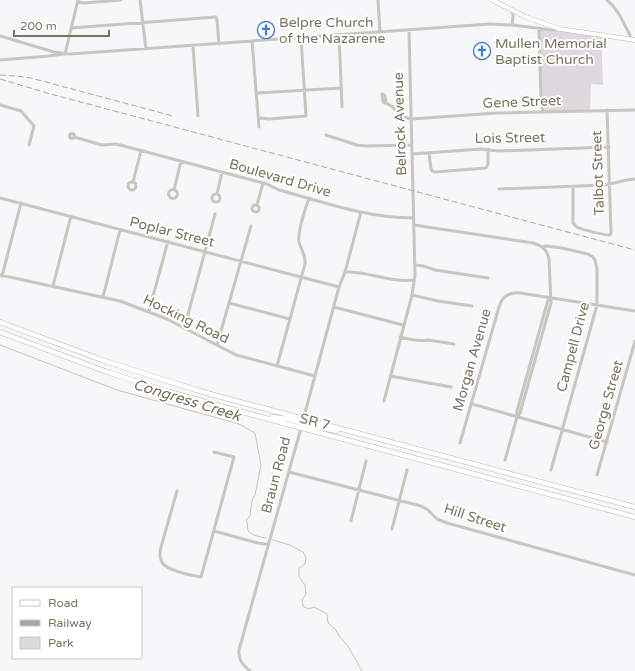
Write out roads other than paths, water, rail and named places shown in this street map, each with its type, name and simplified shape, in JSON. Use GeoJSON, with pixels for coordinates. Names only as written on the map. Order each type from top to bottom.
{"type":"FeatureCollection","features":[{"type":"Feature","properties":{"kind":"highway","name":"SR 7"},"geometry":{"type":"LineString","coordinates":[[0,322],[68,348],[146,375],[302,423],[635,517]]}},
{"type":"Feature","properties":{"kind":"highway","name":"SR 7"},"geometry":{"type":"LineString","coordinates":[[0,332],[83,364],[143,384],[247,413],[358,433],[635,507]]}},
{"type":"Feature","properties":{"kind":"main road"},"geometry":{"type":"LineString","coordinates":[[492,0],[526,17],[560,29],[635,40]]}},
{"type":"Feature","properties":{"kind":"street"},"geometry":{"type":"LineString","coordinates":[[65,54],[78,1],[84,3],[121,0]]}},
{"type":"Feature","properties":{"kind":"street"},"geometry":{"type":"LineString","coordinates":[[140,0],[146,49]]}},
{"type":"Feature","properties":{"kind":"street"},"geometry":{"type":"LineString","coordinates":[[378,0],[380,32]]}},
{"type":"Feature","properties":{"kind":"street"},"geometry":{"type":"LineString","coordinates":[[607,0],[618,12],[630,35],[630,39]]}},
{"type":"Feature","properties":{"kind":"street"},"geometry":{"type":"LineString","coordinates":[[512,10],[512,25]]}},
{"type":"Feature","properties":{"kind":"street"},"geometry":{"type":"LineString","coordinates":[[525,27],[526,17]]}},
{"type":"Feature","properties":{"kind":"street"},"geometry":{"type":"LineString","coordinates":[[71,28],[216,18],[219,44]]}},
{"type":"Feature","properties":{"kind":"street"},"geometry":{"type":"LineString","coordinates":[[0,36],[54,52],[65,54],[88,54],[490,24],[553,30],[560,29]]}},
{"type":"Feature","properties":{"kind":"street"},"geometry":{"type":"LineString","coordinates":[[539,28],[541,101],[543,112]]}},
{"type":"Feature","properties":{"kind":"street","name":"Belrock Avenue"},"geometry":{"type":"LineString","coordinates":[[408,30],[414,225]]}},
{"type":"Feature","properties":{"kind":"street"},"geometry":{"type":"LineString","coordinates":[[339,35],[342,107]]}},
{"type":"Feature","properties":{"kind":"street"},"geometry":{"type":"LineString","coordinates":[[258,118],[269,119],[306,115],[300,38]]}},
{"type":"Feature","properties":{"kind":"street"},"geometry":{"type":"LineString","coordinates":[[252,42],[259,127]]}},
{"type":"Feature","properties":{"kind":"street"},"geometry":{"type":"LineString","coordinates":[[193,46],[198,116]]}},
{"type":"Feature","properties":{"kind":"street"},"geometry":{"type":"LineString","coordinates":[[0,60],[57,56],[65,54]]}},
{"type":"Feature","properties":{"kind":"street"},"geometry":{"type":"LineString","coordinates":[[256,93],[341,88]]}},
{"type":"Feature","properties":{"kind":"street"},"geometry":{"type":"LineString","coordinates":[[386,103],[393,107],[400,116],[410,119]]}},
{"type":"Feature","properties":{"kind":"street"},"geometry":{"type":"LineString","coordinates":[[0,105],[21,111],[34,126],[29,145]]}},
{"type":"Feature","properties":{"kind":"street","name":"Talbot Street"},"geometry":{"type":"LineString","coordinates":[[572,186],[573,222],[575,225],[579,228],[610,235],[610,184],[607,110]]}},
{"type":"Feature","properties":{"kind":"street","name":"Gene Street"},"geometry":{"type":"LineString","coordinates":[[410,119],[497,113],[635,110]]}},
{"type":"Feature","properties":{"kind":"street"},"geometry":{"type":"LineString","coordinates":[[326,136],[357,145],[366,146],[411,145]]}},
{"type":"Feature","properties":{"kind":"street","name":"Boulevard Drive"},"geometry":{"type":"LineString","coordinates":[[74,137],[102,145],[116,144],[263,183],[279,190],[361,212],[379,216],[413,218]]}},
{"type":"Feature","properties":{"kind":"street","name":"Lois Street"},"geometry":{"type":"LineString","coordinates":[[412,154],[488,149],[498,151],[608,148]]}},
{"type":"Feature","properties":{"kind":"street"},"geometry":{"type":"LineString","coordinates":[[429,153],[431,169],[435,172],[486,168],[488,164],[488,149]]}},
{"type":"Feature","properties":{"kind":"street"},"geometry":{"type":"LineString","coordinates":[[133,182],[141,151]]}},
{"type":"Feature","properties":{"kind":"street"},"geometry":{"type":"LineString","coordinates":[[174,190],[181,161]]}},
{"type":"Feature","properties":{"kind":"street"},"geometry":{"type":"LineString","coordinates":[[216,194],[222,172]]}},
{"type":"Feature","properties":{"kind":"street"},"geometry":{"type":"LineString","coordinates":[[499,189],[610,184],[635,179]]}},
{"type":"Feature","properties":{"kind":"street"},"geometry":{"type":"LineString","coordinates":[[257,205],[263,183]]}},
{"type":"Feature","properties":{"kind":"street","name":"Poplar Street"},"geometry":{"type":"LineString","coordinates":[[0,198],[339,287]]}},
{"type":"Feature","properties":{"kind":"street"},"geometry":{"type":"LineString","coordinates":[[277,366],[306,262],[300,246],[299,237],[309,198]]}},
{"type":"Feature","properties":{"kind":"street"},"geometry":{"type":"LineString","coordinates":[[1,276],[21,203]]}},
{"type":"Feature","properties":{"kind":"street","name":"Braun Road"},"geometry":{"type":"LineString","coordinates":[[250,671],[244,666],[240,659],[239,650],[361,212]]}},
{"type":"Feature","properties":{"kind":"street"},"geometry":{"type":"LineString","coordinates":[[183,327],[186,321],[215,214]]}},
{"type":"Feature","properties":{"kind":"street"},"geometry":{"type":"LineString","coordinates":[[53,286],[71,216]]}},
{"type":"Feature","properties":{"kind":"street"},"geometry":{"type":"LineString","coordinates":[[384,401],[412,294],[415,265],[414,225],[533,243],[542,247],[547,252],[549,259],[550,298],[548,300],[528,371],[517,411],[518,417],[505,460]]}},
{"type":"Feature","properties":{"kind":"street"},"geometry":{"type":"LineString","coordinates":[[217,345],[251,226]]}},
{"type":"Feature","properties":{"kind":"street"},"geometry":{"type":"LineString","coordinates":[[103,296],[120,230]]}},
{"type":"Feature","properties":{"kind":"street"},"geometry":{"type":"LineString","coordinates":[[149,311],[168,242]]}},
{"type":"Feature","properties":{"kind":"street","name":"Campell Drive"},"geometry":{"type":"LineString","coordinates":[[542,247],[546,246],[570,249],[588,254],[593,257],[597,269],[597,305],[551,470]]}},
{"type":"Feature","properties":{"kind":"street"},"geometry":{"type":"LineString","coordinates":[[415,265],[433,270],[488,278]]}},
{"type":"Feature","properties":{"kind":"street"},"geometry":{"type":"LineString","coordinates":[[345,272],[358,272],[406,281],[414,280]]}},
{"type":"Feature","properties":{"kind":"street","name":"Hocking Road"},"geometry":{"type":"LineString","coordinates":[[1,276],[120,300],[172,321],[236,355],[315,376]]}},
{"type":"Feature","properties":{"kind":"street","name":"Morgan Avenue"},"geometry":{"type":"LineString","coordinates":[[460,443],[500,303],[504,296],[516,293],[550,298]]}},
{"type":"Feature","properties":{"kind":"street"},"geometry":{"type":"LineString","coordinates":[[412,294],[438,301],[472,306]]}},
{"type":"Feature","properties":{"kind":"street"},"geometry":{"type":"LineString","coordinates":[[550,298],[635,311]]}},
{"type":"Feature","properties":{"kind":"street"},"geometry":{"type":"LineString","coordinates":[[230,303],[290,319]]}},
{"type":"Feature","properties":{"kind":"street"},"geometry":{"type":"LineString","coordinates":[[334,306],[403,325]]}},
{"type":"Feature","properties":{"kind":"street"},"geometry":{"type":"LineString","coordinates":[[400,338],[454,344]]}},
{"type":"Feature","properties":{"kind":"street","name":"George Street"},"geometry":{"type":"LineString","coordinates":[[597,475],[635,341]]}},
{"type":"Feature","properties":{"kind":"street"},"geometry":{"type":"LineString","coordinates":[[390,376],[451,387]]}},
{"type":"Feature","properties":{"kind":"street"},"geometry":{"type":"LineString","coordinates":[[472,404],[607,442]]}},
{"type":"Feature","properties":{"kind":"street"},"geometry":{"type":"LineString","coordinates":[[177,491],[160,553],[160,559],[163,564],[173,570],[201,577],[234,457],[214,452]]}},
{"type":"Feature","properties":{"kind":"street"},"geometry":{"type":"LineString","coordinates":[[351,522],[366,461]]}},
{"type":"Feature","properties":{"kind":"street"},"geometry":{"type":"LineString","coordinates":[[392,528],[407,470]]}},
{"type":"Feature","properties":{"kind":"street","name":"Hill Street"},"geometry":{"type":"LineString","coordinates":[[289,472],[421,506],[426,508],[437,519],[447,523],[635,576]]}},
{"type":"Feature","properties":{"kind":"street"},"geometry":{"type":"LineString","coordinates":[[214,531],[258,543],[269,544]]}},
{"type":"Feature","properties":{"kind":"waterway","name":"Congress Creek"},"geometry":{"type":"LineString","coordinates":[[0,345],[117,390],[239,424],[255,433],[261,465],[255,495],[252,500],[250,516],[246,520],[248,530],[251,534],[266,538]]}},
{"type":"Feature","properties":{"kind":"waterway","name":"Congress Creek"},"geometry":{"type":"LineString","coordinates":[[273,540],[290,545],[303,552],[306,558],[305,564],[299,568],[299,577],[305,585],[306,594],[302,600],[303,606],[308,609],[314,607],[327,614],[328,623],[336,630],[348,646],[362,671]]}},
{"type":"Feature","properties":{"kind":"railway"},"geometry":{"type":"LineString","coordinates":[[0,75],[31,78],[173,116]]}},
{"type":"Feature","properties":{"kind":"railway"},"geometry":{"type":"LineString","coordinates":[[0,79],[47,93],[635,250]]}},
{"type":"Feature","properties":{"kind":"place","name":"Belpre Church of the Nazarene"},"geometry":{"type":"Point","coordinates":[266,30]}},
{"type":"Feature","properties":{"kind":"place","name":"Mullen Memorial Baptist Church"},"geometry":{"type":"Point","coordinates":[482,51]}}]}
